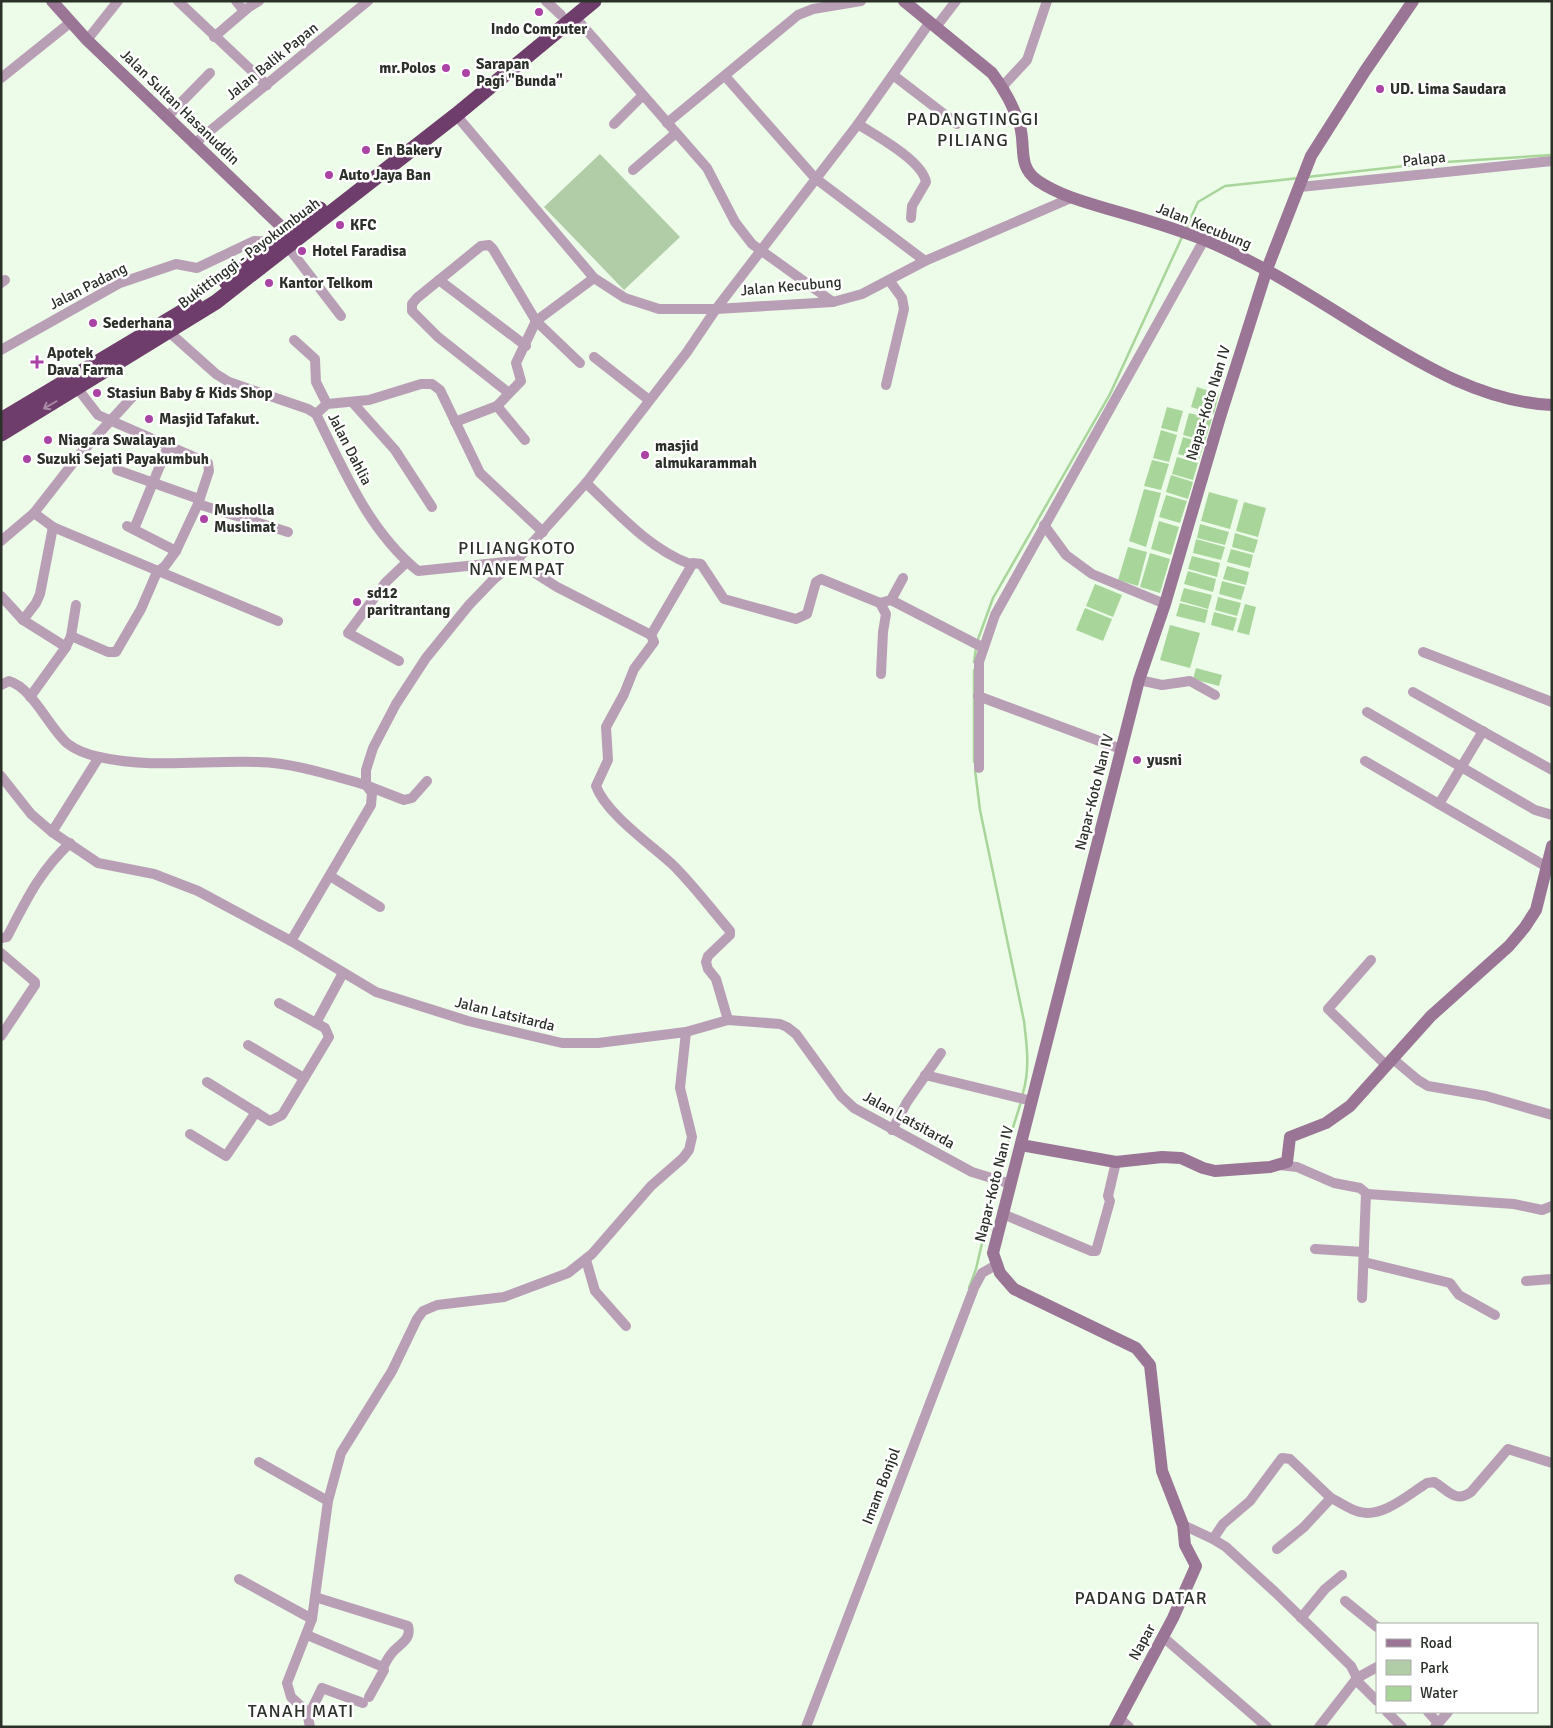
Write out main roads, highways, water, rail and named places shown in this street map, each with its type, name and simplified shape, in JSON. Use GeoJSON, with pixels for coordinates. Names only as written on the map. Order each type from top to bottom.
{"type":"FeatureCollection","features":[{"type":"Feature","properties":{"kind":"highway","name":"Bukittinggi - Payokumbuah"},"geometry":{"type":"LineString","coordinates":[[568,16],[578,1]]}},
{"type":"Feature","properties":{"kind":"highway","name":"Bukittinggi - Payokumbuah"},"geometry":{"type":"LineString","coordinates":[[1,420],[211,294],[456,115],[504,70],[568,16],[594,1]]}},
{"type":"Feature","properties":{"kind":"highway","name":"Bukittinggi - Payokumbuah"},"geometry":{"type":"LineString","coordinates":[[1,434],[78,389],[216,302],[284,241],[434,122],[504,70]]}},
{"type":"Feature","properties":{"kind":"water"},"geometry":{"type":"Polygon","coordinates":[[[1197,387],[1219,394],[1214,414],[1191,407],[1197,387]]]}},
{"type":"Feature","properties":{"kind":"water"},"geometry":{"type":"Polygon","coordinates":[[[1167,407],[1183,411],[1177,432],[1161,428],[1167,407]]]}},
{"type":"Feature","properties":{"kind":"water"},"geometry":{"type":"Polygon","coordinates":[[[1189,413],[1212,419],[1205,441],[1183,435],[1189,413]]]}},
{"type":"Feature","properties":{"kind":"water"},"geometry":{"type":"Polygon","coordinates":[[[1161,430],[1177,435],[1169,462],[1153,458],[1161,430]]]}},
{"type":"Feature","properties":{"kind":"water"},"geometry":{"type":"Polygon","coordinates":[[[1183,437],[1204,443],[1199,460],[1178,454],[1183,437]]]}},
{"type":"Feature","properties":{"kind":"water"},"geometry":{"type":"Polygon","coordinates":[[[1177,457],[1198,463],[1193,480],[1172,474],[1177,457]]]}},
{"type":"Feature","properties":{"kind":"water"},"geometry":{"type":"Polygon","coordinates":[[[1152,460],[1169,464],[1161,490],[1144,486],[1152,460]]]}},
{"type":"Feature","properties":{"kind":"water"},"geometry":{"type":"Polygon","coordinates":[[[1171,475],[1193,482],[1188,499],[1166,492],[1171,475]]]}},
{"type":"Feature","properties":{"kind":"water"},"geometry":{"type":"Polygon","coordinates":[[[1144,489],[1161,493],[1146,547],[1129,541],[1144,489]]]}},
{"type":"Feature","properties":{"kind":"water"},"geometry":{"type":"Polygon","coordinates":[[[1209,492],[1238,500],[1230,529],[1201,521],[1209,492]]]}},
{"type":"Feature","properties":{"kind":"water"},"geometry":{"type":"Polygon","coordinates":[[[1166,495],[1187,501],[1180,523],[1159,517],[1166,495]]]}},
{"type":"Feature","properties":{"kind":"water"},"geometry":{"type":"Polygon","coordinates":[[[1244,502],[1266,508],[1258,537],[1236,531],[1244,502]]]}},
{"type":"Feature","properties":{"kind":"water"},"geometry":{"type":"Polygon","coordinates":[[[1159,521],[1179,527],[1171,555],[1151,549],[1159,521]]]}},
{"type":"Feature","properties":{"kind":"water"},"geometry":{"type":"Polygon","coordinates":[[[1200,524],[1229,532],[1225,545],[1197,538],[1200,524]]]}},
{"type":"Feature","properties":{"kind":"water"},"geometry":{"type":"Polygon","coordinates":[[[1235,533],[1258,540],[1254,553],[1232,547],[1235,533]]]}},
{"type":"Feature","properties":{"kind":"water"},"geometry":{"type":"Polygon","coordinates":[[[1196,539],[1225,547],[1221,560],[1193,553],[1196,539]]]}},
{"type":"Feature","properties":{"kind":"water"},"geometry":{"type":"Polygon","coordinates":[[[1128,547],[1147,552],[1138,586],[1118,580],[1128,547]]]}},
{"type":"Feature","properties":{"kind":"water"},"geometry":{"type":"Polygon","coordinates":[[[1231,549],[1253,555],[1250,568],[1227,562],[1231,549]]]}},
{"type":"Feature","properties":{"kind":"water"},"geometry":{"type":"Polygon","coordinates":[[[1150,553],[1170,559],[1160,593],[1140,587],[1150,553]]]}},
{"type":"Feature","properties":{"kind":"water"},"geometry":{"type":"Polygon","coordinates":[[[1192,556],[1220,563],[1217,577],[1188,569],[1192,556]]]}},
{"type":"Feature","properties":{"kind":"water"},"geometry":{"type":"Polygon","coordinates":[[[1227,566],[1249,572],[1246,585],[1223,579],[1227,566]]]}},
{"type":"Feature","properties":{"kind":"water"},"geometry":{"type":"Polygon","coordinates":[[[1188,571],[1216,579],[1213,592],[1184,584],[1188,571]]]}},
{"type":"Feature","properties":{"kind":"water"},"geometry":{"type":"Polygon","coordinates":[[[1222,581],[1245,587],[1241,600],[1219,594],[1222,581]]]}},
{"type":"Feature","properties":{"kind":"water"},"geometry":{"type":"Polygon","coordinates":[[[1095,584],[1122,595],[1113,617],[1086,606],[1095,584]]]}},
{"type":"Feature","properties":{"kind":"water"},"geometry":{"type":"Polygon","coordinates":[[[1184,588],[1212,595],[1208,609],[1180,601],[1184,588]]]}},
{"type":"Feature","properties":{"kind":"water"},"geometry":{"type":"Polygon","coordinates":[[[1218,597],[1241,603],[1237,616],[1215,610],[1218,597]]]}},
{"type":"Feature","properties":{"kind":"water"},"geometry":{"type":"Polygon","coordinates":[[[1180,603],[1208,610],[1205,623],[1176,616],[1180,603]]]}},
{"type":"Feature","properties":{"kind":"water"},"geometry":{"type":"Polygon","coordinates":[[[1245,604],[1256,607],[1249,635],[1237,632],[1245,604]]]}},
{"type":"Feature","properties":{"kind":"water"},"geometry":{"type":"Polygon","coordinates":[[[1085,608],[1112,619],[1103,641],[1076,630],[1085,608]]]}},
{"type":"Feature","properties":{"kind":"water"},"geometry":{"type":"Polygon","coordinates":[[[1214,612],[1237,618],[1233,631],[1211,625],[1214,612]]]}},
{"type":"Feature","properties":{"kind":"water"},"geometry":{"type":"Polygon","coordinates":[[[1170,625],[1200,633],[1190,668],[1160,660],[1170,625]]]}},
{"type":"Feature","properties":{"kind":"water"},"geometry":{"type":"Polygon","coordinates":[[[1196,668],[1222,675],[1219,686],[1193,679],[1196,668]]]}},
{"type":"Feature","properties":{"kind":"waterway"},"geometry":{"type":"LineString","coordinates":[[1307,177],[1431,163],[1552,155]]}},
{"type":"Feature","properties":{"kind":"waterway"},"geometry":{"type":"LineString","coordinates":[[1186,228],[1198,202],[1225,186],[1299,178]]}},
{"type":"Feature","properties":{"kind":"waterway"},"geometry":{"type":"LineString","coordinates":[[977,642],[993,598],[1110,394],[1183,235]]}},
{"type":"Feature","properties":{"kind":"waterway"},"geometry":{"type":"LineString","coordinates":[[974,662],[976,648]]}},
{"type":"Feature","properties":{"kind":"waterway"},"geometry":{"type":"LineString","coordinates":[[974,670],[974,762]]}},
{"type":"Feature","properties":{"kind":"waterway"},"geometry":{"type":"LineString","coordinates":[[975,770],[980,810],[1024,1021],[1027,1066],[1023,1093]]}},
{"type":"Feature","properties":{"kind":"waterway"},"geometry":{"type":"LineString","coordinates":[[998,1175],[1021,1102]]}},
{"type":"Feature","properties":{"kind":"waterway"},"geometry":{"type":"LineString","coordinates":[[969,1288],[976,1269],[996,1183]]}},
{"type":"Feature","properties":{"kind":"place","name":"Indo Computer"},"geometry":{"type":"Point","coordinates":[539,12]}},
{"type":"Feature","properties":{"kind":"place","name":"mr.Polos"},"geometry":{"type":"Point","coordinates":[446,68]}},
{"type":"Feature","properties":{"kind":"place","name":"Sarapan Pagi \"Bunda\""},"geometry":{"type":"Point","coordinates":[466,73]}},
{"type":"Feature","properties":{"kind":"place","name":"UD. Lima Saudara"},"geometry":{"type":"Point","coordinates":[1380,89]}},
{"type":"Feature","properties":{"kind":"place","name":"En Bakery"},"geometry":{"type":"Point","coordinates":[366,150]}},
{"type":"Feature","properties":{"kind":"place","name":"Auto Jaya Ban"},"geometry":{"type":"Point","coordinates":[329,175]}},
{"type":"Feature","properties":{"kind":"place","name":"KFC"},"geometry":{"type":"Point","coordinates":[340,225]}},
{"type":"Feature","properties":{"kind":"place","name":"Hotel Faradisa"},"geometry":{"type":"Point","coordinates":[302,251]}},
{"type":"Feature","properties":{"kind":"place","name":"Kantor Telkom"},"geometry":{"type":"Point","coordinates":[269,283]}},
{"type":"Feature","properties":{"kind":"place","name":"Sederhana"},"geometry":{"type":"Point","coordinates":[93,323]}},
{"type":"Feature","properties":{"kind":"place","name":"Apotek Dava Farma"},"geometry":{"type":"Point","coordinates":[37,362]}},
{"type":"Feature","properties":{"kind":"place","name":"Stasiun Baby & Kids Shop"},"geometry":{"type":"Point","coordinates":[97,393]}},
{"type":"Feature","properties":{"kind":"place","name":"Masjid Tafakut."},"geometry":{"type":"Point","coordinates":[149,419]}},
{"type":"Feature","properties":{"kind":"place","name":"Niagara Swalayan"},"geometry":{"type":"Point","coordinates":[48,440]}},
{"type":"Feature","properties":{"kind":"place","name":"masjid almukarammah"},"geometry":{"type":"Point","coordinates":[645,455]}},
{"type":"Feature","properties":{"kind":"place","name":"Suzuki Sejati Payakumbuh"},"geometry":{"type":"Point","coordinates":[27,459]}},
{"type":"Feature","properties":{"kind":"place","name":"Musholla Muslimat"},"geometry":{"type":"Point","coordinates":[204,519]}},
{"type":"Feature","properties":{"kind":"place","name":"sd12 paritrantang"},"geometry":{"type":"Point","coordinates":[357,602]}},
{"type":"Feature","properties":{"kind":"place","name":"yusni"},"geometry":{"type":"Point","coordinates":[1137,760]}},
{"type":"Feature","properties":{"kind":"district","name":"PADANGTINGGI PILIANG"},"geometry":{"type":"Point","coordinates":[973,129]}},
{"type":"Feature","properties":{"kind":"district","name":"PILIANGKOTO NANEMPAT"},"geometry":{"type":"Point","coordinates":[517,558]}},
{"type":"Feature","properties":{"kind":"district","name":"PADANG DATAR"},"geometry":{"type":"Point","coordinates":[1141,1598]}},
{"type":"Feature","properties":{"kind":"district","name":"TANAH MATI"},"geometry":{"type":"Point","coordinates":[301,1711]}}]}
